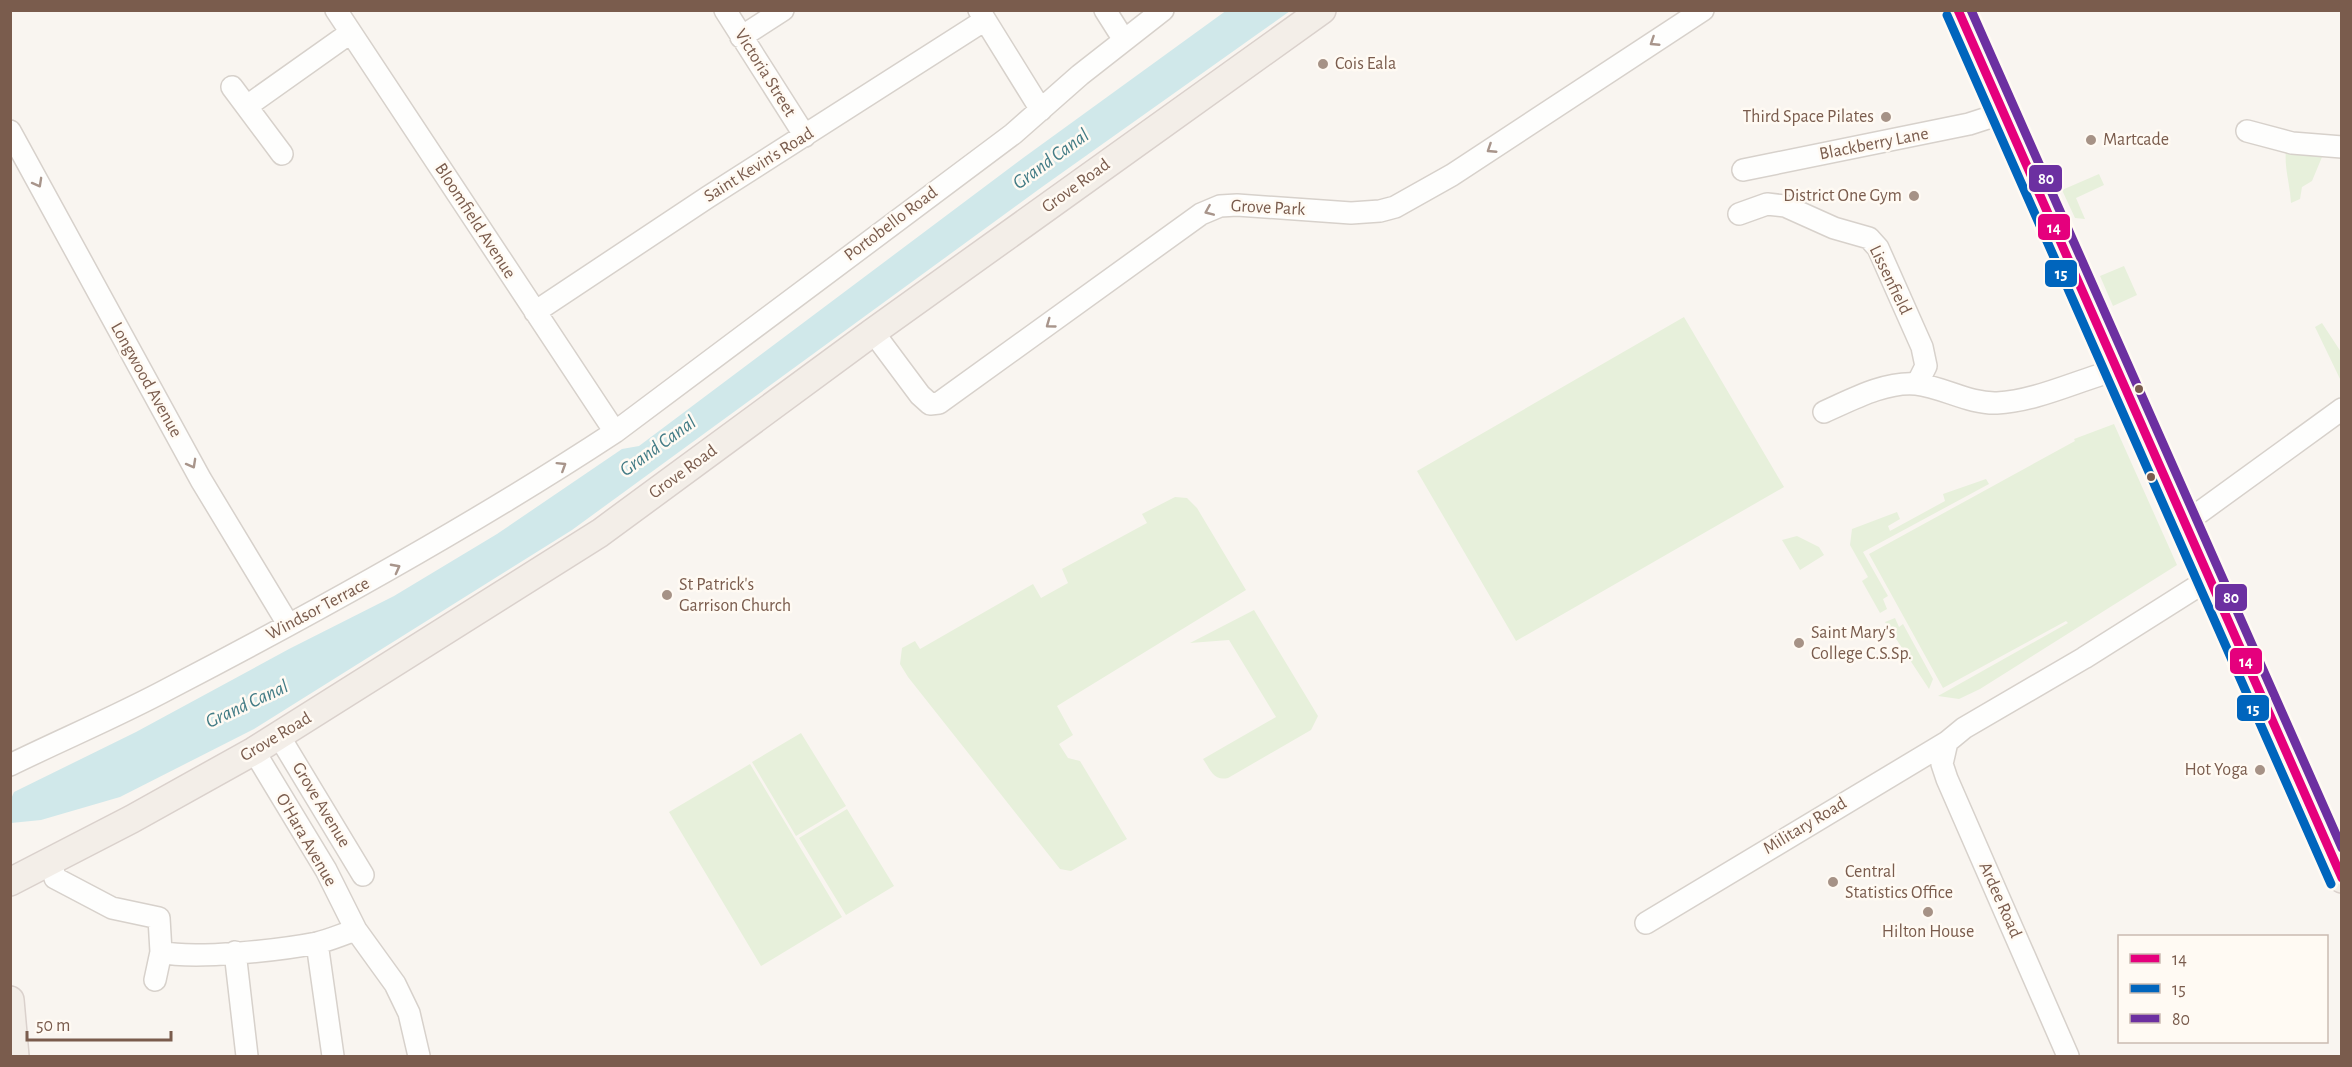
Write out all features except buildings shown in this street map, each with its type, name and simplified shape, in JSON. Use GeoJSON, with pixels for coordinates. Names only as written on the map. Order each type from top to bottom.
{"type":"FeatureCollection","features":[{"type":"Feature","properties":{"kind":"main road","name":"Grove Road"},"geometry":{"type":"LineString","coordinates":[[10,882],[132,819],[254,751],[600,533],[873,332],[1322,10]]}},
{"type":"Feature","properties":{"kind":"main road"},"geometry":{"type":"LineString","coordinates":[[1958,10],[2342,879]]}},
{"type":"Feature","properties":{"kind":"main road"},"geometry":{"type":"LineString","coordinates":[[10,1000],[15,1056]]}},
{"type":"Feature","properties":{"kind":"street","name":"Bloomfield Avenue"},"geometry":{"type":"LineString","coordinates":[[336,10],[615,432]]}},
{"type":"Feature","properties":{"kind":"street","name":"Victoria Street"},"geometry":{"type":"LineString","coordinates":[[725,10],[805,136]]}},
{"type":"Feature","properties":{"kind":"street"},"geometry":{"type":"LineString","coordinates":[[741,37],[783,10]]}},
{"type":"Feature","properties":{"kind":"street"},"geometry":{"type":"LineString","coordinates":[[1105,10],[1124,40]]}},
{"type":"Feature","properties":{"kind":"street","name":"Portobello Road"},"geometry":{"type":"LineString","coordinates":[[615,432],[1013,134],[1163,10]]}},
{"type":"Feature","properties":{"kind":"street","name":"Grove Park"},"geometry":{"type":"LineString","coordinates":[[873,332],[920,395],[930,404],[939,403],[1202,214],[1220,206],[1238,205],[1351,213],[1380,211],[1395,207],[1452,175],[1703,10]]}},
{"type":"Feature","properties":{"kind":"street"},"geometry":{"type":"LineString","coordinates":[[982,15],[1041,110]]}},
{"type":"Feature","properties":{"kind":"street","name":"Saint Kevin's Road"},"geometry":{"type":"LineString","coordinates":[[535,312],[708,197],[805,136],[982,15]]}},
{"type":"Feature","properties":{"kind":"street"},"geometry":{"type":"LineString","coordinates":[[247,106],[351,33]]}},
{"type":"Feature","properties":{"kind":"street"},"geometry":{"type":"LineString","coordinates":[[232,87],[282,154]]}},
{"type":"Feature","properties":{"kind":"street","name":"Blackberry Lane"},"geometry":{"type":"LineString","coordinates":[[1743,170],[1970,124],[2003,113]]}},
{"type":"Feature","properties":{"kind":"street","name":"Longwood Avenue"},"geometry":{"type":"LineString","coordinates":[[10,131],[201,480],[288,624]]}},
{"type":"Feature","properties":{"kind":"street"},"geometry":{"type":"LineString","coordinates":[[2247,131],[2292,143],[2342,147]]}},
{"type":"Feature","properties":{"kind":"street","name":"Lissenfield"},"geometry":{"type":"LineString","coordinates":[[1739,214],[1767,204],[1785,206],[1834,228],[1869,238],[1878,248],[1922,347],[1926,366],[1917,384]]}},
{"type":"Feature","properties":{"kind":"street"},"geometry":{"type":"LineString","coordinates":[[1824,412],[1861,396],[1901,384],[1917,384],[1960,397],[1996,403],[2035,395],[2117,370]]}},
{"type":"Feature","properties":{"kind":"street"},"geometry":{"type":"LineString","coordinates":[[2185,523],[2342,409]]}},
{"type":"Feature","properties":{"kind":"street","name":"Windsor Terrace"},"geometry":{"type":"LineString","coordinates":[[10,765],[169,689],[402,565],[615,432]]}},
{"type":"Feature","properties":{"kind":"street","name":"Military Road"},"geometry":{"type":"LineString","coordinates":[[1646,923],[1947,742],[1964,728],[2084,658],[2210,579]]}},
{"type":"Feature","properties":{"kind":"street","name":"Grove Avenue"},"geometry":{"type":"LineString","coordinates":[[279,736],[363,875]]}},
{"type":"Feature","properties":{"kind":"street","name":"Ardee Road"},"geometry":{"type":"LineString","coordinates":[[1947,742],[1942,764],[1947,779],[2068,1056]]}},
{"type":"Feature","properties":{"kind":"street","name":"O'Hara Avenue"},"geometry":{"type":"LineString","coordinates":[[254,751],[326,870],[356,930],[395,984],[409,1013],[419,1056]]}},
{"type":"Feature","properties":{"kind":"street"},"geometry":{"type":"LineString","coordinates":[[51,861],[55,878],[76,891],[112,908],[159,918],[160,952],[155,980]]}},
{"type":"Feature","properties":{"kind":"street"},"geometry":{"type":"LineString","coordinates":[[160,952],[174,955],[234,952],[317,943],[356,930]]}},
{"type":"Feature","properties":{"kind":"street"},"geometry":{"type":"LineString","coordinates":[[317,943],[333,1056]]}},
{"type":"Feature","properties":{"kind":"street"},"geometry":{"type":"LineString","coordinates":[[234,952],[247,1056]]}},
{"type":"Feature","properties":{"kind":"green space"},"geometry":{"type":"Polygon","coordinates":[[[2286,149],[2322,157],[2312,181],[2302,187],[2300,199],[2291,203],[2286,163],[2286,149]]]}},
{"type":"Feature","properties":{"kind":"green space"},"geometry":{"type":"Polygon","coordinates":[[[2099,174],[2104,185],[2076,198],[2085,219],[2075,218],[2062,190],[2099,174]]]}},
{"type":"Feature","properties":{"kind":"green space"},"geometry":{"type":"Polygon","coordinates":[[[2124,266],[2137,295],[2113,306],[2100,276],[2124,266]]]}},
{"type":"Feature","properties":{"kind":"green space"},"geometry":{"type":"Polygon","coordinates":[[[1684,317],[1784,487],[1516,641],[1417,471],[1684,317]]]}},
{"type":"Feature","properties":{"kind":"green space"},"geometry":{"type":"Polygon","coordinates":[[[2322,323],[2341,352],[2341,381],[2315,327],[2322,323]]]}},
{"type":"Feature","properties":{"kind":"green space"},"geometry":{"type":"Polygon","coordinates":[[[2114,424],[2177,565],[1980,689],[1959,699],[1938,696],[2068,623],[2066,621],[1943,688],[1869,554],[2075,441],[2074,439],[2114,424]]]}},
{"type":"Feature","properties":{"kind":"green space"},"geometry":{"type":"Polygon","coordinates":[[[1986,479],[1989,484],[1863,552],[1888,596],[1883,599],[1887,609],[1880,613],[1862,581],[1868,577],[1850,545],[1852,529],[1897,512],[1900,519],[1888,526],[1890,531],[1945,501],[1943,494],[1986,479]]]}},
{"type":"Feature","properties":{"kind":"green space"},"geometry":{"type":"Polygon","coordinates":[[[1175,497],[1187,498],[1197,508],[1246,590],[1057,706],[1073,735],[1059,744],[1068,758],[1080,761],[1127,839],[1071,871],[1060,869],[908,677],[900,664],[902,648],[915,641],[920,649],[1033,584],[1041,598],[1068,583],[1062,569],[1147,523],[1142,514],[1175,497]]]}},
{"type":"Feature","properties":{"kind":"green space"},"geometry":{"type":"Polygon","coordinates":[[[1797,536],[1819,547],[1824,555],[1800,570],[1782,540],[1797,536]]]}},
{"type":"Feature","properties":{"kind":"green space"},"geometry":{"type":"Polygon","coordinates":[[[1254,610],[1318,716],[1311,730],[1223,779],[1213,774],[1203,759],[1276,717],[1229,640],[1190,643],[1254,610]]]}},
{"type":"Feature","properties":{"kind":"green space"},"geometry":{"type":"Polygon","coordinates":[[[1895,618],[1899,627],[1903,624],[1933,679],[1929,689],[1885,622],[1895,618]]]}},
{"type":"Feature","properties":{"kind":"green space"},"geometry":{"type":"Polygon","coordinates":[[[801,733],[846,806],[796,836],[752,762],[801,733]]]}},
{"type":"Feature","properties":{"kind":"green space"},"geometry":{"type":"Polygon","coordinates":[[[750,764],[842,917],[761,966],[669,812],[750,764]]]}},
{"type":"Feature","properties":{"kind":"green space"},"geometry":{"type":"Polygon","coordinates":[[[847,809],[894,886],[846,915],[799,838],[847,809]]]}},
{"type":"Feature","properties":{"kind":"water","name":"Grand Canal"},"geometry":{"type":"Polygon","coordinates":[[[1227,10],[1290,11],[1042,187],[572,530],[254,729],[120,797],[41,820],[11,823],[11,799],[14,792],[136,732],[289,649],[394,596],[497,534],[622,449],[639,446],[1023,158],[1227,10]]]}},
{"type":"Feature","properties":{"kind":"transit line","name":"14"},"geometry":{"type":"LineString","coordinates":[[1958,10],[2342,878]]}},
{"type":"Feature","properties":{"kind":"transit line","name":"80"},"geometry":{"type":"LineString","coordinates":[[1971,10],[2342,848]]}},
{"type":"Feature","properties":{"kind":"transit line","name":"15"},"geometry":{"type":"LineString","coordinates":[[1947,15],[2331,884]]}},
{"type":"Feature","properties":{"kind":"place","name":"Cois Eala"},"geometry":{"type":"Point","coordinates":[1323,64]}},
{"type":"Feature","properties":{"kind":"place","name":"Third Space Pilates"},"geometry":{"type":"Point","coordinates":[1886,117]}},
{"type":"Feature","properties":{"kind":"place","name":"Martcade"},"geometry":{"type":"Point","coordinates":[2091,140]}},
{"type":"Feature","properties":{"kind":"place","name":"District One Gym"},"geometry":{"type":"Point","coordinates":[1914,196]}},
{"type":"Feature","properties":{"kind":"place","name":"St Patrick's Garrison Church"},"geometry":{"type":"Point","coordinates":[667,595]}},
{"type":"Feature","properties":{"kind":"place","name":"Saint Mary's College C.S.Sp."},"geometry":{"type":"Point","coordinates":[1799,643]}},
{"type":"Feature","properties":{"kind":"place","name":"Hot Yoga"},"geometry":{"type":"Point","coordinates":[2260,770]}},
{"type":"Feature","properties":{"kind":"place","name":"Central Statistics Office"},"geometry":{"type":"Point","coordinates":[1833,882]}},
{"type":"Feature","properties":{"kind":"place","name":"Hilton House"},"geometry":{"type":"Point","coordinates":[1928,912]}}]}
